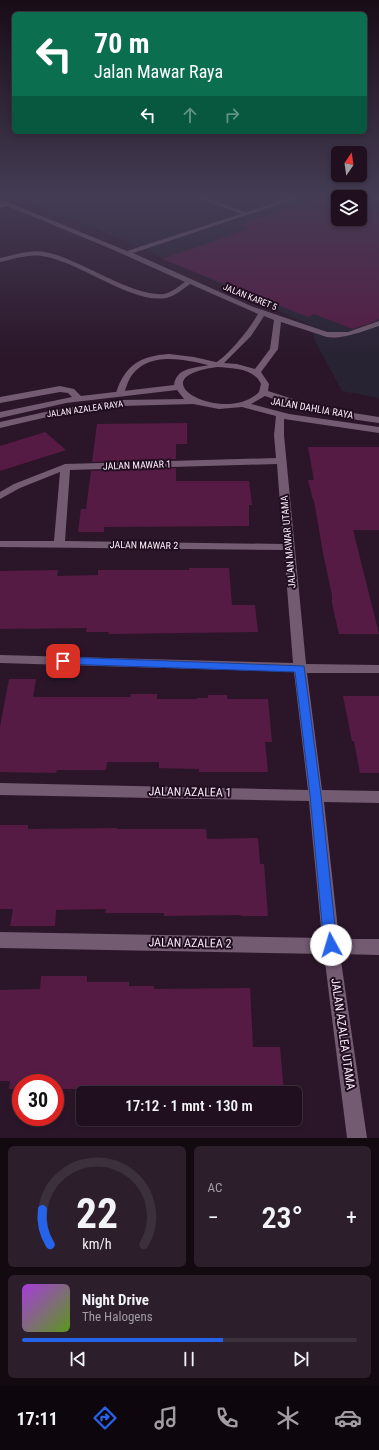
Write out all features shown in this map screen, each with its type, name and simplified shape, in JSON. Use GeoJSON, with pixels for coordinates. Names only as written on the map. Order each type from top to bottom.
{"type":"FeatureCollection","features":[{"type":"Feature","properties":{"kind":"street","name":"JALAN KARET 5"},"geometry":{"type":"LineString","coordinates":[[118,250],[188,282],[278,318],[324,334],[349,334],[379,323]]}},
{"type":"Feature","properties":{"kind":"street"},"geometry":{"type":"LineString","coordinates":[[127,254],[139,250]]}},
{"type":"Feature","properties":{"kind":"street"},"geometry":{"type":"LineString","coordinates":[[0,260],[34,253],[47,254],[76,264],[136,292],[155,296],[170,294],[188,282]]}},
{"type":"Feature","properties":{"kind":"street"},"geometry":{"type":"LineString","coordinates":[[217,365],[242,342],[263,312]]}},
{"type":"Feature","properties":{"kind":"street"},"geometry":{"type":"LineString","coordinates":[[256,373],[274,349],[278,318]]}},
{"type":"Feature","properties":{"kind":"street"},"geometry":{"type":"LineString","coordinates":[[120,393],[127,376],[135,366],[150,359],[162,356],[182,356],[217,365]]}},
{"type":"Feature","properties":{"kind":"street"},"geometry":{"type":"LineString","coordinates":[[217,365],[238,366],[256,373],[265,382],[263,392],[251,401],[241,404],[218,406],[196,401],[182,392],[179,387],[179,381],[182,376],[201,367],[217,365]]}},
{"type":"Feature","properties":{"kind":"street","name":"JALAN AZALEA RAYA"},"geometry":{"type":"LineString","coordinates":[[0,415],[78,398],[179,387]]}},
{"type":"Feature","properties":{"kind":"street"},"geometry":{"type":"LineString","coordinates":[[0,400],[60,389],[71,391],[78,398]]}},
{"type":"Feature","properties":{"kind":"street","name":"JALAN DAHLIA RAYA"},"geometry":{"type":"LineString","coordinates":[[263,392],[278,398],[321,410],[379,420]]}},
{"type":"Feature","properties":{"kind":"street","name":"JALAN AZALEA RAYA"},"geometry":{"type":"LineString","coordinates":[[0,425],[92,406],[120,403],[196,401]]}},
{"type":"Feature","properties":{"kind":"street","name":"JALAN DAHLIA RAYA"},"geometry":{"type":"LineString","coordinates":[[241,404],[280,415],[315,422],[379,430]]}},
{"type":"Feature","properties":{"kind":"street","name":"JALAN MAWAR UTAMA"},"geometry":{"type":"LineString","coordinates":[[280,415],[279,435],[281,461],[300,668]]}},
{"type":"Feature","properties":{"kind":"street","name":"JALAN MAWAR 1"},"geometry":{"type":"LineString","coordinates":[[0,496],[17,486],[65,467],[281,461]]}},
{"type":"Feature","properties":{"kind":"street"},"geometry":{"type":"LineString","coordinates":[[59,544],[65,467]]}},
{"type":"Feature","properties":{"kind":"street","name":"JALAN MAWAR 2"},"geometry":{"type":"LineString","coordinates":[[0,544],[288,547]]}},
{"type":"Feature","properties":{"kind":"street"},"geometry":{"type":"LineString","coordinates":[[0,658],[300,668],[379,669]]}},
{"type":"Feature","properties":{"kind":"street","name":"JALAN AZALEA UTAMA"},"geometry":{"type":"LineString","coordinates":[[300,668],[316,795],[331,945],[357,1138]]}},
{"type":"Feature","properties":{"kind":"street","name":"JALAN AZALEA 1"},"geometry":{"type":"LineString","coordinates":[[0,789],[379,797]]}},
{"type":"Feature","properties":{"kind":"street","name":"JALAN AZALEA 2"},"geometry":{"type":"LineString","coordinates":[[0,940],[379,947]]}},
{"type":"Feature","properties":{"kind":"shaded area"},"geometry":{"type":"Polygon","coordinates":[[[146,250],[379,250],[379,398],[342,391],[316,343],[310,325],[146,250]]]}},
{"type":"Feature","properties":{"kind":"building"},"geometry":{"type":"Polygon","coordinates":[[[188,250],[379,250],[379,319],[353,329],[314,314],[308,317],[162,259],[188,250]]]}},
{"type":"Feature","properties":{"kind":"building"},"geometry":{"type":"Polygon","coordinates":[[[187,423],[187,444],[176,444],[176,459],[92,462],[97,424],[187,423]]]}},
{"type":"Feature","properties":{"kind":"building"},"geometry":{"type":"Polygon","coordinates":[[[45,432],[66,450],[0,471],[0,446],[45,432]]]}},
{"type":"Feature","properties":{"kind":"building"},"geometry":{"type":"Polygon","coordinates":[[[308,447],[379,447],[379,530],[353,530],[379,634],[339,634],[314,500],[308,480],[314,480],[308,447]]]}},
{"type":"Feature","properties":{"kind":"building"},"geometry":{"type":"Polygon","coordinates":[[[176,468],[176,481],[249,481],[252,505],[249,505],[249,526],[104,527],[104,532],[78,532],[81,509],[86,509],[91,471],[176,468]]]}},
{"type":"Feature","properties":{"kind":"building"},"geometry":{"type":"Polygon","coordinates":[[[189,568],[229,568],[232,605],[255,605],[258,632],[108,634],[109,632],[86,632],[87,628],[0,629],[0,571],[58,570],[57,576],[98,575],[98,570],[189,570],[189,568]]]}},
{"type":"Feature","properties":{"kind":"building"},"geometry":{"type":"Polygon","coordinates":[[[9,679],[36,679],[33,697],[130,697],[131,694],[157,694],[157,699],[197,699],[208,698],[208,695],[227,695],[227,699],[268,699],[272,742],[265,742],[268,772],[199,772],[199,769],[159,768],[159,762],[107,762],[106,770],[57,770],[56,773],[0,772],[0,727],[9,679]]]}},
{"type":"Feature","properties":{"kind":"building"},"geometry":{"type":"Polygon","coordinates":[[[343,696],[379,696],[379,773],[360,773],[343,696]]]}},
{"type":"Feature","properties":{"kind":"building"},"geometry":{"type":"Polygon","coordinates":[[[0,825],[28,825],[28,829],[206,829],[207,839],[258,838],[260,864],[264,864],[268,916],[164,916],[164,913],[105,913],[106,909],[56,910],[55,926],[10,926],[13,909],[0,909],[0,825]]]}},
{"type":"Feature","properties":{"kind":"building"},"geometry":{"type":"Polygon","coordinates":[[[41,976],[87,976],[87,982],[129,982],[129,986],[154,986],[154,989],[250,988],[253,1047],[280,1047],[283,1086],[76,1086],[76,1089],[64,1089],[64,1074],[12,1074],[12,1089],[9,1089],[10,1081],[0,1081],[0,990],[40,989],[41,976]]]}},
{"type":"Feature","properties":{"kind":"route"},"geometry":{"type":"LineString","coordinates":[[63,661],[300,668],[316,795],[331,945]]}}]}
